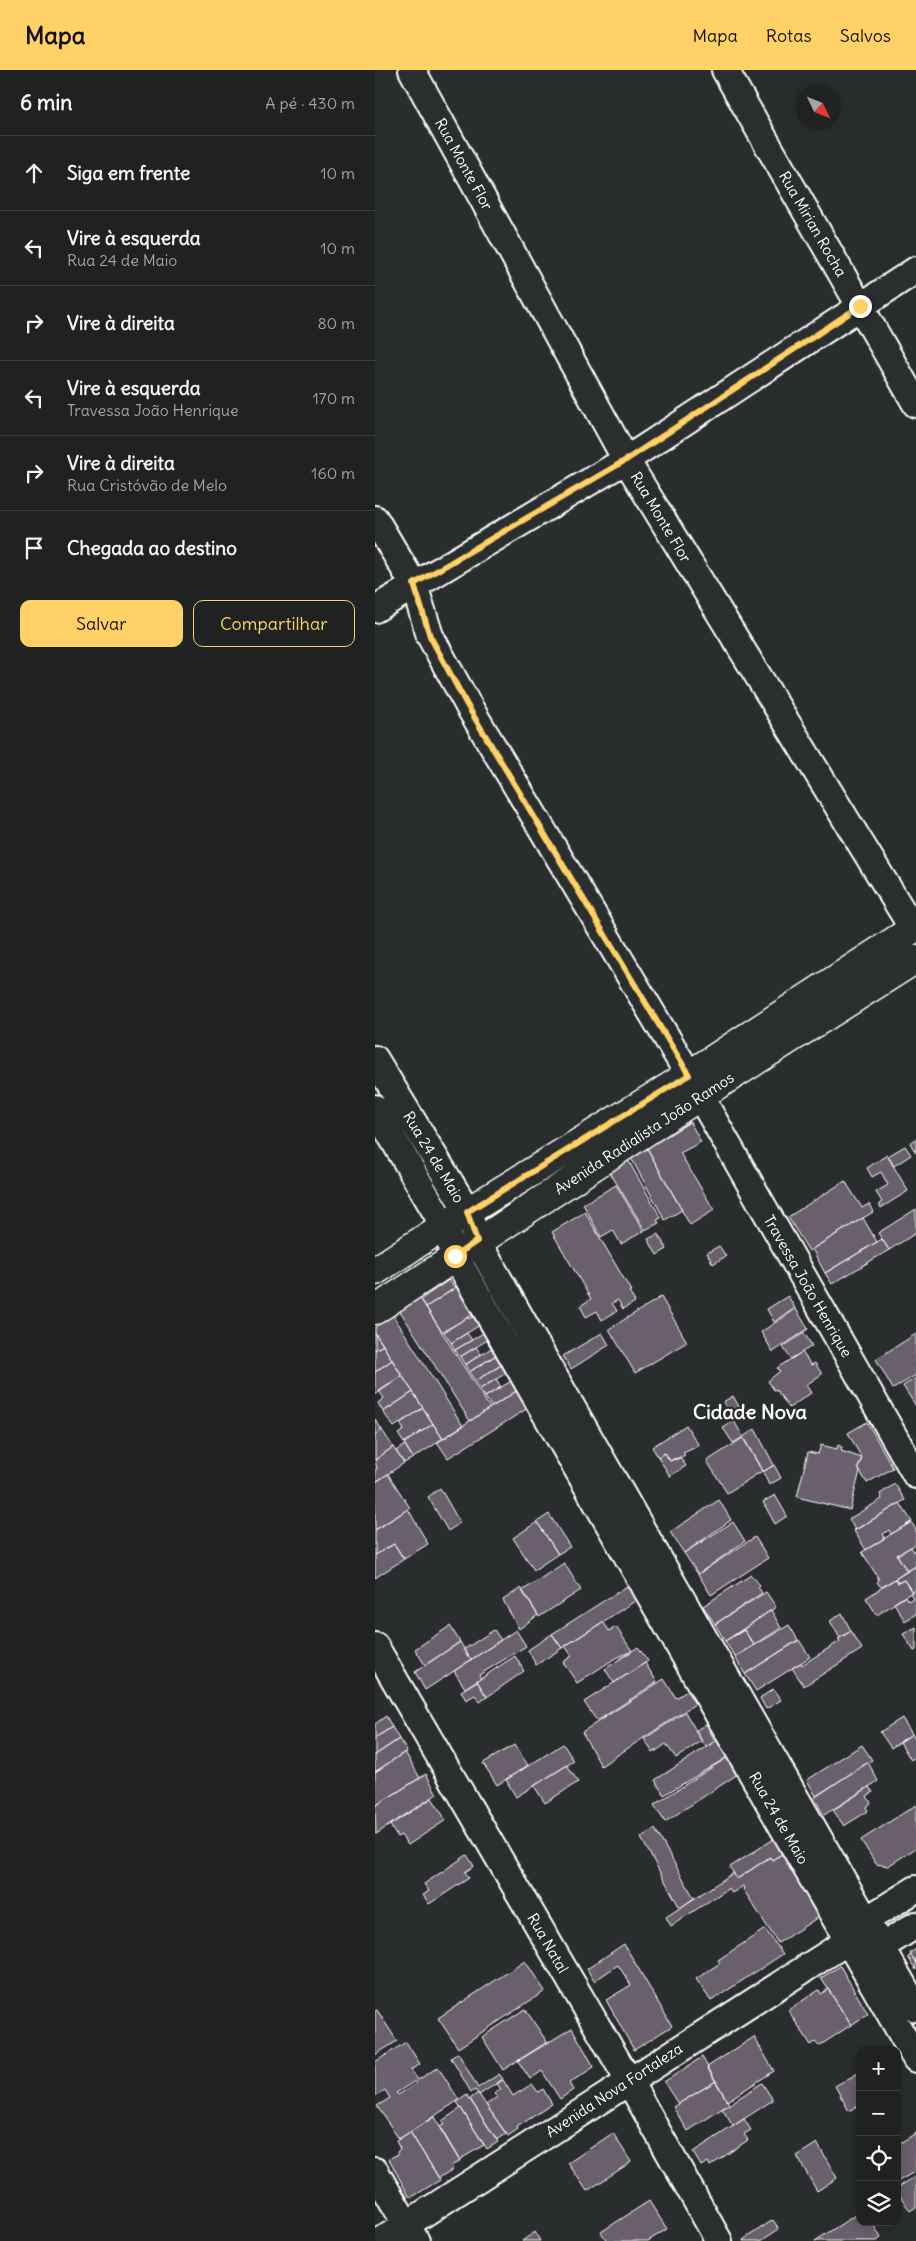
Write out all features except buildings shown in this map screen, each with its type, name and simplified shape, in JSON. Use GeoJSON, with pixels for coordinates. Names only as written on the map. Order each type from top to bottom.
{"type":"FeatureCollection","features":[{"type":"Feature","properties":{"kind":"main road","name":"Avenida Radialista João Ramos"},"geometry":{"type":"LineString","coordinates":[[375,1310],[477,1241],[914,928]]}},
{"type":"Feature","properties":{"kind":"main road","name":"Avenida Radialista João Ramos"},"geometry":{"type":"LineString","coordinates":[[375,1271],[467,1212],[695,1086],[916,960]]}},
{"type":"Feature","properties":{"kind":"street","name":"Rua Monte Flor"},"geometry":{"type":"LineString","coordinates":[[412,70],[626,460],[914,928]]}},
{"type":"Feature","properties":{"kind":"street","name":"Rua Mirian Rocha"},"geometry":{"type":"LineString","coordinates":[[725,70],[916,404]]}},
{"type":"Feature","properties":{"kind":"street"},"geometry":{"type":"LineString","coordinates":[[375,609],[414,584],[626,460],[916,270]]}},
{"type":"Feature","properties":{"kind":"street","name":"Travessa João Henrique"},"geometry":{"type":"LineString","coordinates":[[375,518],[414,584],[430,636],[467,705],[695,1086],[916,1475]]}},
{"type":"Feature","properties":{"kind":"street","name":"Rua 24 de Maio"},"geometry":{"type":"LineString","coordinates":[[375,1059],[467,1212],[477,1241],[520,1342],[772,1780],[866,1920],[916,2008]]}},
{"type":"Feature","properties":{"kind":"street","name":"Rua 24 de Maio"},"geometry":{"type":"LineString","coordinates":[[375,1108],[444,1226],[455,1256],[520,1342]]}},
{"type":"Feature","properties":{"kind":"street","name":"Rua Natal"},"geometry":{"type":"LineString","coordinates":[[375,1646],[629,2081],[719,2241]]}},
{"type":"Feature","properties":{"kind":"street","name":"Rua 24 de Maio"},"geometry":{"type":"LineString","coordinates":[[772,1780],[848,1940],[916,2059]]}},
{"type":"Feature","properties":{"kind":"street","name":"Avenida Nova Fortaleza"},"geometry":{"type":"LineString","coordinates":[[381,2241],[411,2233],[629,2081],[848,1940],[866,1920],[916,1889]]}},
{"type":"Feature","properties":{"kind":"street"},"geometry":{"type":"LineString","coordinates":[[848,1940],[881,1947],[916,1925]]}},
{"type":"Feature","properties":{"kind":"street"},"geometry":{"type":"LineString","coordinates":[[375,2171],[411,2233]]}},
{"type":"Feature","properties":{"kind":"district","name":"Cidade Nova"},"geometry":{"type":"Point","coordinates":[750,1411]}},
{"type":"Feature","properties":{"kind":"route"},"geometry":{"type":"LineString","coordinates":[[455,1256],[477,1241],[467,1212],[689,1075],[467,705],[430,636],[414,584],[626,460],[860,306]]}}]}
